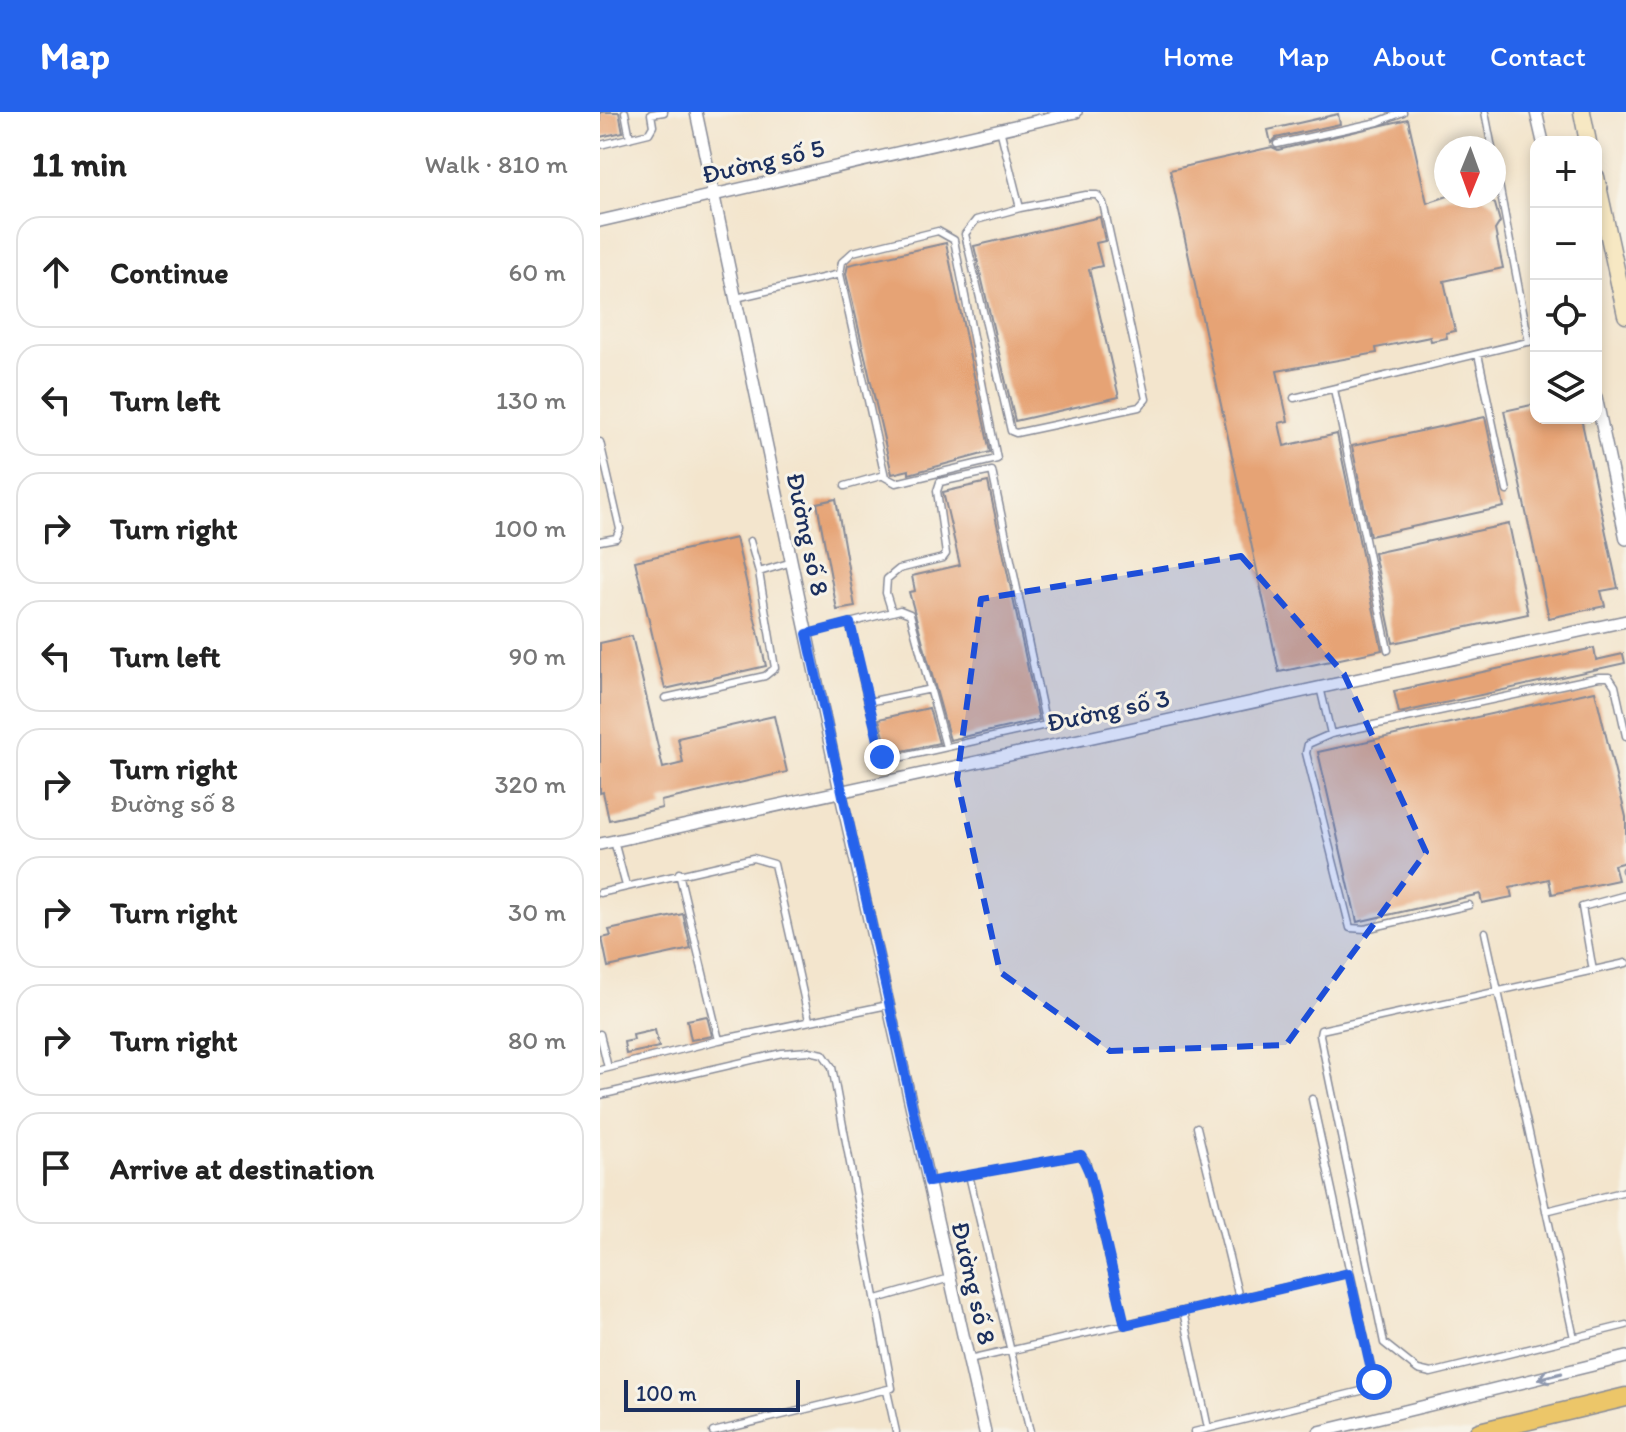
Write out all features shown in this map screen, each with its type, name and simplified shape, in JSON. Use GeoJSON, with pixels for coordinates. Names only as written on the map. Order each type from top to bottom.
{"type":"FeatureCollection","features":[{"type":"Feature","properties":{"kind":"main road"},"geometry":{"type":"LineString","coordinates":[[1582,112],[1587,136]]}},
{"type":"Feature","properties":{"kind":"main road"},"geometry":{"type":"LineString","coordinates":[[1602,205],[1626,315]]}},
{"type":"Feature","properties":{"kind":"main road"},"geometry":{"type":"LineString","coordinates":[[1479,1432],[1626,1397]]}},
{"type":"Feature","properties":{"kind":"street","name":"Đường số 8"},"geometry":{"type":"LineString","coordinates":[[696,112],[840,791],[985,1432]]}},
{"type":"Feature","properties":{"kind":"street","name":"Đường số 5"},"geometry":{"type":"LineString","coordinates":[[600,221],[1076,112]]}},
{"type":"Feature","properties":{"kind":"street"},"geometry":{"type":"LineString","coordinates":[[1536,112],[1542,136]]}},
{"type":"Feature","properties":{"kind":"street"},"geometry":{"type":"LineString","coordinates":[[1602,424],[1626,539]]}},
{"type":"Feature","properties":{"kind":"street","name":"Đường số 3"},"geometry":{"type":"LineString","coordinates":[[600,844],[1626,621]]}},
{"type":"Feature","properties":{"kind":"street"},"geometry":{"type":"LineString","coordinates":[[1319,1432],[1626,1357]]}},
{"type":"Feature","properties":{"kind":"lane"},"geometry":{"type":"LineString","coordinates":[[625,112],[630,138]]}},
{"type":"Feature","properties":{"kind":"lane"},"geometry":{"type":"LineString","coordinates":[[600,145],[653,130],[651,113],[664,112]]}},
{"type":"Feature","properties":{"kind":"lane"},"geometry":{"type":"LineString","coordinates":[[1277,144],[1378,122],[1403,112]]}},
{"type":"Feature","properties":{"kind":"lane"},"geometry":{"type":"LineString","coordinates":[[1485,112],[1490,136]]}},
{"type":"Feature","properties":{"kind":"lane"},"geometry":{"type":"LineString","coordinates":[[1000,129],[1020,208]]}},
{"type":"Feature","properties":{"kind":"lane"},"geometry":{"type":"LineString","coordinates":[[1086,195],[1097,195],[1103,203],[1146,399],[1139,407],[1032,431],[1011,431],[965,234],[976,220],[1020,208],[1086,195]]}},
{"type":"Feature","properties":{"kind":"lane"},"geometry":{"type":"LineString","coordinates":[[1504,208],[1530,331]]}},
{"type":"Feature","properties":{"kind":"lane"},"geometry":{"type":"LineString","coordinates":[[938,231],[954,240],[997,459],[896,483],[884,475],[840,274],[842,262],[853,252],[938,231]]}},
{"type":"Feature","properties":{"kind":"lane"},"geometry":{"type":"LineString","coordinates":[[736,298],[840,274]]}},
{"type":"Feature","properties":{"kind":"lane"},"geometry":{"type":"LineString","coordinates":[[1294,398],[1530,341]]}},
{"type":"Feature","properties":{"kind":"lane"},"geometry":{"type":"LineString","coordinates":[[1478,354],[1507,491]]}},
{"type":"Feature","properties":{"kind":"lane"},"geometry":{"type":"LineString","coordinates":[[1334,389],[1388,650]]}},
{"type":"Feature","properties":{"kind":"lane"},"geometry":{"type":"LineString","coordinates":[[600,442],[620,529],[616,538],[600,541]]}},
{"type":"Feature","properties":{"kind":"lane"},"geometry":{"type":"LineString","coordinates":[[850,623],[885,761],[1046,725],[992,471],[940,482],[937,491],[946,554],[943,558],[899,569],[887,579],[886,593],[892,612]]}},
{"type":"Feature","properties":{"kind":"lane"},"geometry":{"type":"LineString","coordinates":[[845,486],[884,475]]}},
{"type":"Feature","properties":{"kind":"lane"},"geometry":{"type":"LineString","coordinates":[[665,698],[772,673],[775,668],[759,572],[750,541]]}},
{"type":"Feature","properties":{"kind":"lane"},"geometry":{"type":"LineString","coordinates":[[759,572],[792,562]]}},
{"type":"Feature","properties":{"kind":"lane"},"geometry":{"type":"LineString","coordinates":[[807,634],[900,610],[914,617],[946,747]]}},
{"type":"Feature","properties":{"kind":"lane"},"geometry":{"type":"LineString","coordinates":[[1469,905],[1365,929],[1350,928],[1306,753],[1312,740],[1599,677],[1609,677],[1616,689],[1626,736]]}},
{"type":"Feature","properties":{"kind":"lane"},"geometry":{"type":"LineString","coordinates":[[1320,687],[1331,734]]}},
{"type":"Feature","properties":{"kind":"lane"},"geometry":{"type":"LineString","coordinates":[[1616,689],[1626,687]]}},
{"type":"Feature","properties":{"kind":"lane"},"geometry":{"type":"LineString","coordinates":[[868,702],[931,689]]}},
{"type":"Feature","properties":{"kind":"lane"},"geometry":{"type":"LineString","coordinates":[[614,841],[626,886]]}},
{"type":"Feature","properties":{"kind":"lane"},"geometry":{"type":"LineString","coordinates":[[600,893],[679,873],[753,858],[767,859],[774,864],[809,1020]]}},
{"type":"Feature","properties":{"kind":"lane"},"geometry":{"type":"LineString","coordinates":[[679,873],[719,1040]]}},
{"type":"Feature","properties":{"kind":"lane"},"geometry":{"type":"LineString","coordinates":[[1593,971],[1582,907],[1626,895]]}},
{"type":"Feature","properties":{"kind":"lane"},"geometry":{"type":"LineString","coordinates":[[1485,932],[1574,1338]]}},
{"type":"Feature","properties":{"kind":"lane"},"geometry":{"type":"LineString","coordinates":[[1626,963],[1321,1030],[1384,1343],[1418,1370],[1431,1373],[1626,1325]]}},
{"type":"Feature","properties":{"kind":"lane"},"geometry":{"type":"LineString","coordinates":[[600,1034],[604,1069],[719,1040],[888,1005]]}},
{"type":"Feature","properties":{"kind":"lane"},"geometry":{"type":"LineString","coordinates":[[600,1095],[782,1053],[809,1051],[823,1054],[832,1067],[893,1380],[887,1391],[896,1432]]}},
{"type":"Feature","properties":{"kind":"lane"},"geometry":{"type":"LineString","coordinates":[[1194,1432],[1371,1386],[1374,1372],[1349,1273],[1312,1099]]}},
{"type":"Feature","properties":{"kind":"lane"},"geometry":{"type":"LineString","coordinates":[[1197,1127],[1239,1298]]}},
{"type":"Feature","properties":{"kind":"lane"},"geometry":{"type":"LineString","coordinates":[[929,1182],[1081,1155],[1090,1174],[1125,1325]]}},
{"type":"Feature","properties":{"kind":"lane"},"geometry":{"type":"LineString","coordinates":[[969,1175],[1008,1351],[1030,1432]]}},
{"type":"Feature","properties":{"kind":"lane"},"geometry":{"type":"LineString","coordinates":[[1546,1211],[1626,1191]]}},
{"type":"Feature","properties":{"kind":"lane"},"geometry":{"type":"LineString","coordinates":[[969,1360],[1349,1273]]}},
{"type":"Feature","properties":{"kind":"lane"},"geometry":{"type":"LineString","coordinates":[[877,1299],[950,1278]]}},
{"type":"Feature","properties":{"kind":"lane"},"geometry":{"type":"LineString","coordinates":[[1183,1311],[1208,1428]]}},
{"type":"Feature","properties":{"kind":"lane"},"geometry":{"type":"LineString","coordinates":[[713,1432],[887,1391]]}},
{"type":"Feature","properties":{"kind":"highlighted area"},"geometry":{"type":"Polygon","coordinates":[[[1241,556],[1344,674],[1426,852],[1286,1045],[1110,1051],[1000,972],[957,779],[981,599],[1241,556]]]}},
{"type":"Feature","properties":{"kind":"building"},"geometry":{"type":"Polygon","coordinates":[[[600,112],[619,112],[623,132],[600,137],[600,112]]]}},
{"type":"Feature","properties":{"kind":"building"},"geometry":{"type":"Polygon","coordinates":[[[1338,114],[1340,124],[1276,138],[1271,143],[1268,130],[1338,114]]]}},
{"type":"Feature","properties":{"kind":"building"},"geometry":{"type":"Polygon","coordinates":[[[1408,119],[1427,203],[1434,201],[1434,208],[1496,208],[1500,222],[1495,230],[1503,268],[1444,281],[1455,331],[1446,333],[1447,338],[1431,341],[1430,337],[1376,348],[1377,353],[1277,371],[1288,421],[1279,423],[1284,446],[1337,434],[1382,650],[1279,672],[1170,170],[1272,147],[1278,150],[1408,119]]]}},
{"type":"Feature","properties":{"kind":"building"},"geometry":{"type":"Polygon","coordinates":[[[1100,217],[1105,241],[1096,243],[1102,266],[1089,269],[1119,397],[1015,421],[974,246],[1100,217]]]}},
{"type":"Feature","properties":{"kind":"building"},"geometry":{"type":"Polygon","coordinates":[[[946,243],[990,452],[909,474],[909,470],[892,474],[846,274],[848,265],[946,243]]]}},
{"type":"Feature","properties":{"kind":"building"},"geometry":{"type":"Polygon","coordinates":[[[1530,405],[1530,424],[1582,424],[1618,588],[1601,591],[1605,606],[1549,618],[1504,411],[1530,405]]]}},
{"type":"Feature","properties":{"kind":"building"},"geometry":{"type":"Polygon","coordinates":[[[1485,417],[1504,507],[1370,536],[1352,446],[1485,417]]]}},
{"type":"Feature","properties":{"kind":"building"},"geometry":{"type":"Polygon","coordinates":[[[988,482],[1039,720],[950,740],[909,592],[915,591],[912,576],[960,565],[943,492],[988,482]]]}},
{"type":"Feature","properties":{"kind":"building"},"geometry":{"type":"Polygon","coordinates":[[[836,499],[855,607],[837,610],[817,503],[836,499]]]}},
{"type":"Feature","properties":{"kind":"building"},"geometry":{"type":"Polygon","coordinates":[[[1509,524],[1528,614],[1393,643],[1374,553],[1509,524]]]}},
{"type":"Feature","properties":{"kind":"building"},"geometry":{"type":"Polygon","coordinates":[[[736,538],[766,666],[665,689],[635,561],[736,538]]]}},
{"type":"Feature","properties":{"kind":"building"},"geometry":{"type":"Polygon","coordinates":[[[632,636],[663,768],[683,763],[678,738],[774,716],[787,772],[661,801],[662,808],[609,820],[603,792],[600,793],[600,643],[632,636]]]}},
{"type":"Feature","properties":{"kind":"building"},"geometry":{"type":"Polygon","coordinates":[[[1594,648],[1596,660],[1623,654],[1625,663],[1399,713],[1394,691],[1594,648]]]}},
{"type":"Feature","properties":{"kind":"building"},"geometry":{"type":"Polygon","coordinates":[[[1595,691],[1626,817],[1626,862],[1614,865],[1618,880],[1552,894],[1549,879],[1510,888],[1512,897],[1482,903],[1480,894],[1357,922],[1318,752],[1595,691]]]}},
{"type":"Feature","properties":{"kind":"building"},"geometry":{"type":"Polygon","coordinates":[[[929,708],[939,743],[889,754],[879,719],[929,708]]]}},
{"type":"Feature","properties":{"kind":"building"},"geometry":{"type":"Polygon","coordinates":[[[683,914],[691,949],[608,967],[602,938],[611,936],[609,930],[683,914]]]}},
{"type":"Feature","properties":{"kind":"building"},"geometry":{"type":"Polygon","coordinates":[[[707,1016],[712,1036],[691,1040],[687,1020],[707,1016]]]}},
{"type":"Feature","properties":{"kind":"building"},"geometry":{"type":"Polygon","coordinates":[[[655,1030],[659,1047],[626,1054],[624,1042],[634,1040],[633,1035],[655,1030]]]}},
{"type":"Feature","properties":{"kind":"route"},"geometry":{"type":"LineString","coordinates":[[882,757],[850,623],[807,634],[929,1182],[1074,1153],[1081,1155],[1090,1174],[1125,1325],[1349,1273],[1374,1382]]}}]}
